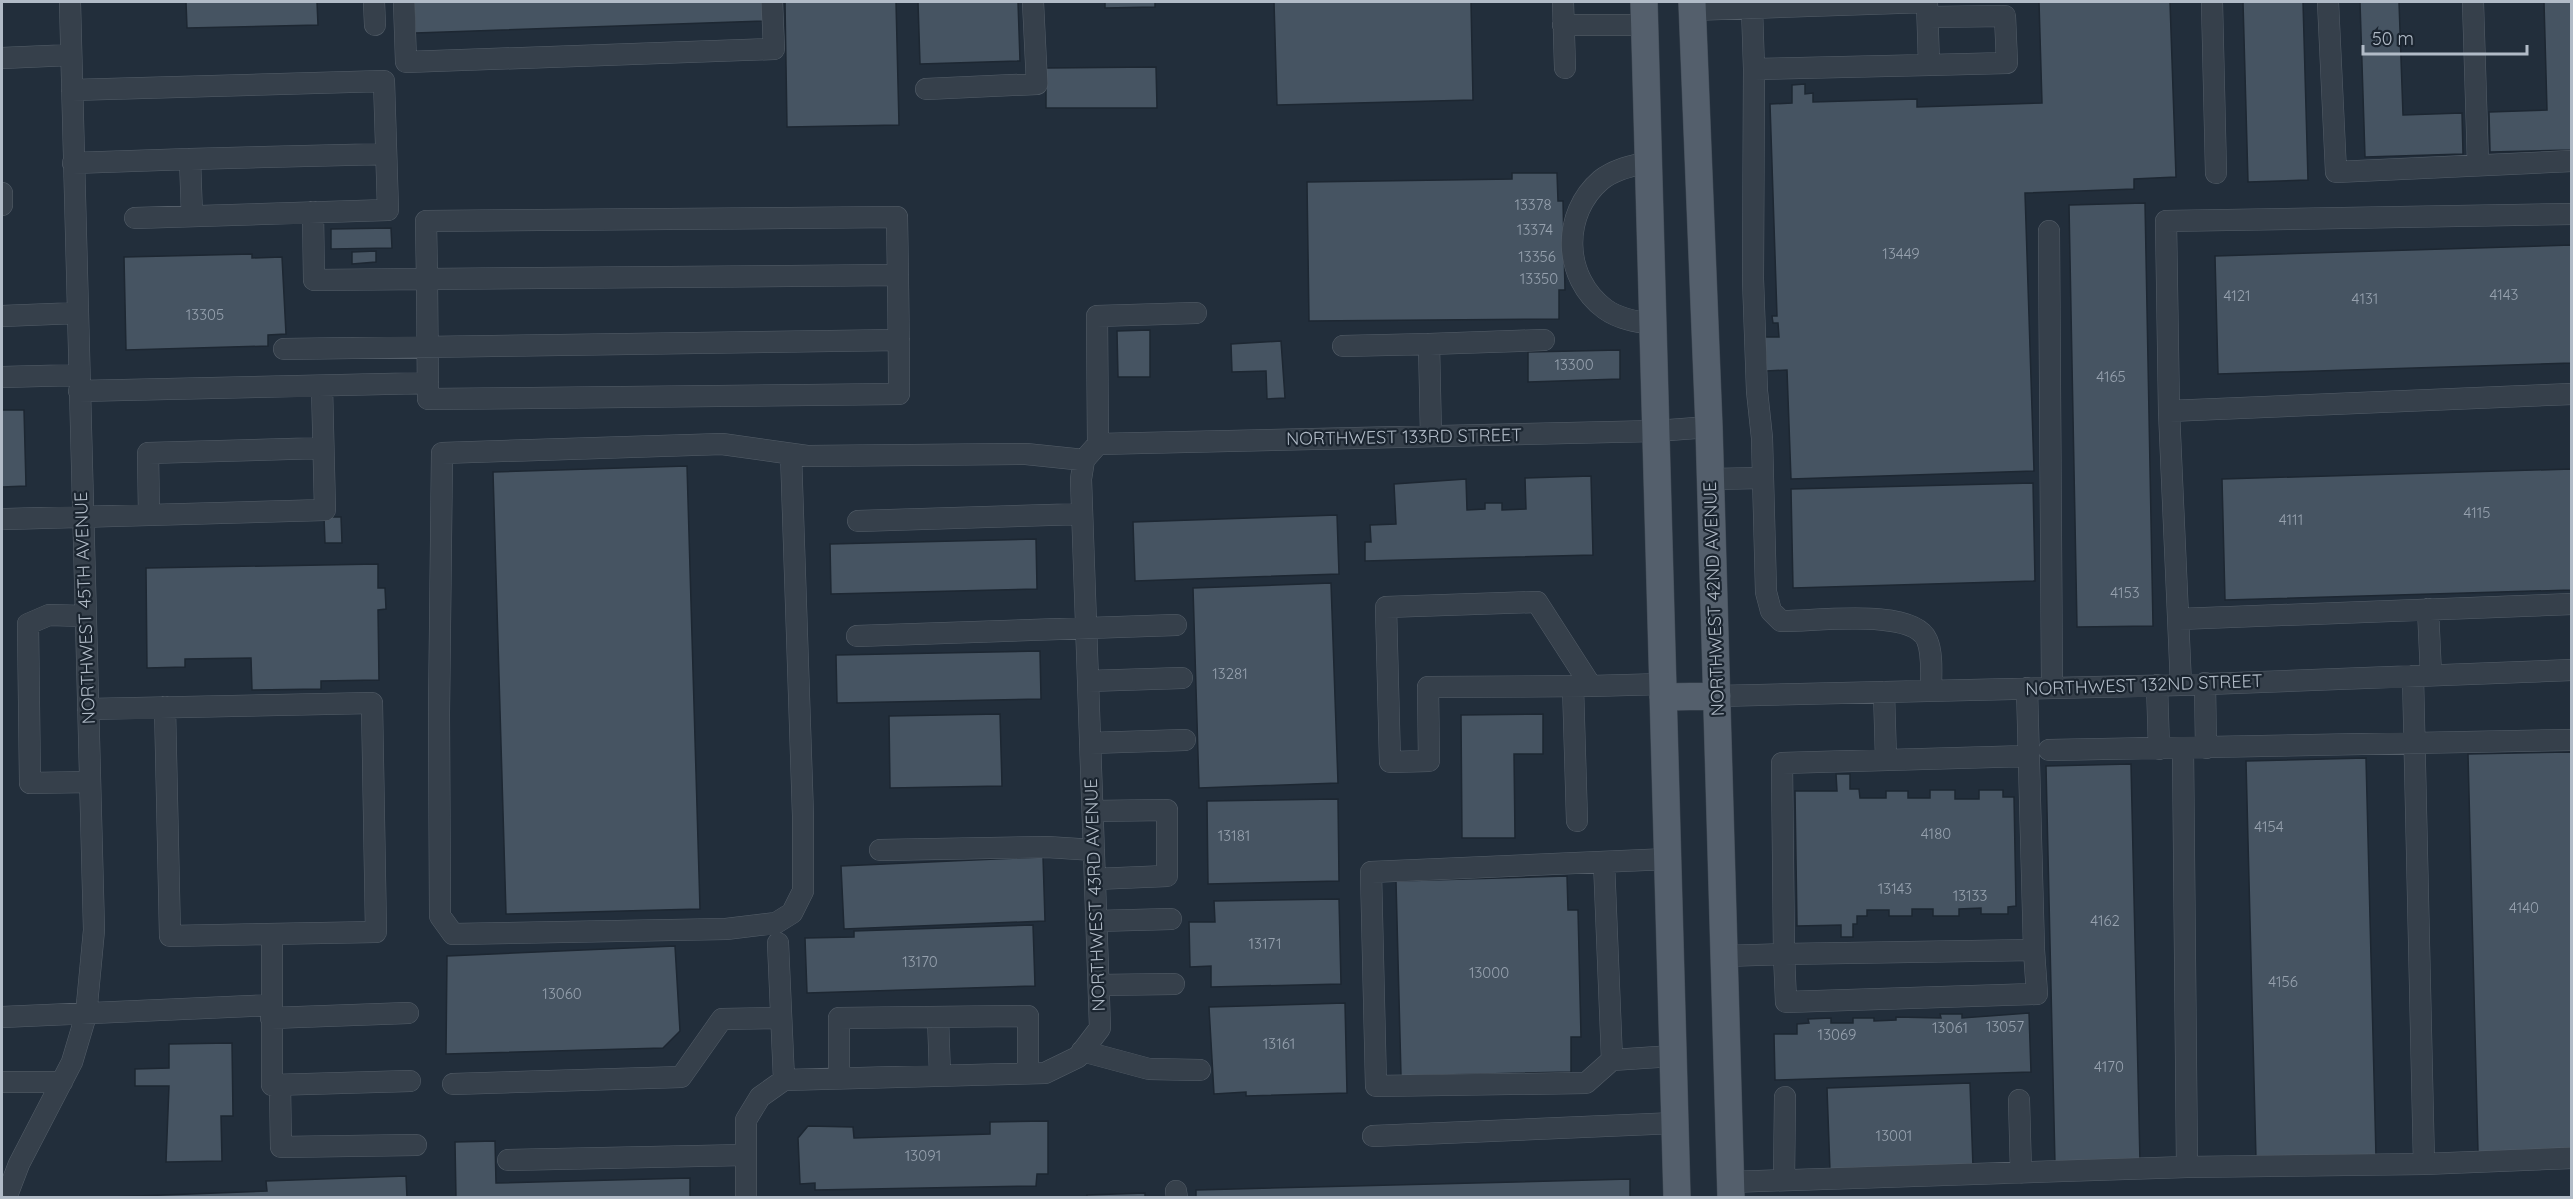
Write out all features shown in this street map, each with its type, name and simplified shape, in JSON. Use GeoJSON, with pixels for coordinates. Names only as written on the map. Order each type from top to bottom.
{"type":"FeatureCollection","features":[{"type":"Feature","properties":{"kind":"main road","name":"NORTHWEST 42ND AVENUE"},"geometry":{"type":"LineString","coordinates":[[1692,6],[1710,427],[1731,1190]]}},
{"type":"Feature","properties":{"kind":"main road"},"geometry":{"type":"LineString","coordinates":[[1644,13],[1677,1197]]}},
{"type":"Feature","properties":{"kind":"main road"},"geometry":{"type":"LineString","coordinates":[[1663,691],[1717,696]]}},
{"type":"Feature","properties":{"kind":"street","name":"NORTHWEST 45TH AVENUE"},"geometry":{"type":"LineString","coordinates":[[6,1193],[72,1062],[86,1015],[94,930],[70,2]]}},
{"type":"Feature","properties":{"kind":"street"},"geometry":{"type":"LineString","coordinates":[[374,2],[375,25]]}},
{"type":"Feature","properties":{"kind":"street"},"geometry":{"type":"LineString","coordinates":[[404,2],[406,62],[774,49],[772,2]]}},
{"type":"Feature","properties":{"kind":"street"},"geometry":{"type":"LineString","coordinates":[[926,89],[1037,84],[1033,2]]}},
{"type":"Feature","properties":{"kind":"street"},"geometry":{"type":"LineString","coordinates":[[1563,2],[1565,68]]}},
{"type":"Feature","properties":{"kind":"street"},"geometry":{"type":"LineString","coordinates":[[2212,2],[2216,173]]}},
{"type":"Feature","properties":{"kind":"street"},"geometry":{"type":"LineString","coordinates":[[2328,2],[2337,172],[2571,161]]}},
{"type":"Feature","properties":{"kind":"street"},"geometry":{"type":"LineString","coordinates":[[2473,2],[2478,165]]}},
{"type":"Feature","properties":{"kind":"street"},"geometry":{"type":"LineString","coordinates":[[1692,6],[1927,7],[2006,16],[2007,63],[1754,69]]}},
{"type":"Feature","properties":{"kind":"street"},"geometry":{"type":"LineString","coordinates":[[1927,7],[1929,65]]}},
{"type":"Feature","properties":{"kind":"street"},"geometry":{"type":"LineString","coordinates":[[1752,8],[1753,279],[1766,592],[1771,611],[1781,621],[1891,619],[1915,626],[1927,639],[1931,690]]}},
{"type":"Feature","properties":{"kind":"street"},"geometry":{"type":"LineString","coordinates":[[1563,25],[1644,13]]}},
{"type":"Feature","properties":{"kind":"street"},"geometry":{"type":"LineString","coordinates":[[2,58],[71,55]]}},
{"type":"Feature","properties":{"kind":"street"},"geometry":{"type":"LineString","coordinates":[[72,90],[384,81],[388,210],[135,218]]}},
{"type":"Feature","properties":{"kind":"street"},"geometry":{"type":"LineString","coordinates":[[73,163],[386,154]]}},
{"type":"Feature","properties":{"kind":"street"},"geometry":{"type":"LineString","coordinates":[[190,159],[192,216]]}},
{"type":"Feature","properties":{"kind":"street"},"geometry":{"type":"LineString","coordinates":[[1648,162],[1624,167],[1602,180],[1585,198],[1578,213],[1571,246],[1576,270],[1588,292],[1606,310],[1628,320],[1653,324]]}},
{"type":"Feature","properties":{"kind":"street"},"geometry":{"type":"LineString","coordinates":[[2,193],[2,205]]}},
{"type":"Feature","properties":{"kind":"street"},"geometry":{"type":"LineString","coordinates":[[313,212],[314,280],[898,275]]}},
{"type":"Feature","properties":{"kind":"street"},"geometry":{"type":"LineString","coordinates":[[2181,685],[2169,411],[2166,221],[2571,214]]}},
{"type":"Feature","properties":{"kind":"street"},"geometry":{"type":"LineString","coordinates":[[897,217],[899,394],[428,399],[427,279],[426,221],[897,217]]}},
{"type":"Feature","properties":{"kind":"street"},"geometry":{"type":"LineString","coordinates":[[2049,231],[2052,687]]}},
{"type":"Feature","properties":{"kind":"street"},"geometry":{"type":"LineString","coordinates":[[2,315],[77,313]]}},
{"type":"Feature","properties":{"kind":"street"},"geometry":{"type":"LineString","coordinates":[[791,454],[803,816],[803,891],[792,913],[776,923],[726,928],[465,936],[453,934],[440,916],[439,714],[442,453],[722,444],[807,456],[1026,454],[1084,460],[1098,444],[1097,316],[1196,313]]}},
{"type":"Feature","properties":{"kind":"street"},"geometry":{"type":"LineString","coordinates":[[284,349],[899,340]]}},
{"type":"Feature","properties":{"kind":"street"},"geometry":{"type":"LineString","coordinates":[[1343,346],[1544,340]]}},
{"type":"Feature","properties":{"kind":"street"},"geometry":{"type":"LineString","coordinates":[[1429,344],[1431,436]]}},
{"type":"Feature","properties":{"kind":"street"},"geometry":{"type":"LineString","coordinates":[[2,377],[79,383],[322,386],[428,383]]}},
{"type":"Feature","properties":{"kind":"street"},"geometry":{"type":"LineString","coordinates":[[6,519],[325,510],[322,386]]}},
{"type":"Feature","properties":{"kind":"street"},"geometry":{"type":"LineString","coordinates":[[2169,411],[2571,394]]}},
{"type":"Feature","properties":{"kind":"street","name":"NORTHWEST 133RD STREET"},"geometry":{"type":"LineString","coordinates":[[1098,444],[1656,431],[1710,427]]}},
{"type":"Feature","properties":{"kind":"street"},"geometry":{"type":"LineString","coordinates":[[149,514],[148,453],[323,448]]}},
{"type":"Feature","properties":{"kind":"street","name":"NORTHWEST 43RD AVENUE"},"geometry":{"type":"LineString","coordinates":[[784,1080],[1045,1073],[1078,1057],[1100,1028],[1081,479],[1084,460]]}},
{"type":"Feature","properties":{"kind":"street"},"geometry":{"type":"LineString","coordinates":[[1711,479],[1763,477]]}},
{"type":"Feature","properties":{"kind":"street"},"geometry":{"type":"LineString","coordinates":[[858,521],[1082,514]]}},
{"type":"Feature","properties":{"kind":"street"},"geometry":{"type":"LineString","coordinates":[[1577,821],[1582,686],[1537,602],[1386,607],[1390,762],[1429,761],[1428,687],[1582,686],[1663,691]]}},
{"type":"Feature","properties":{"kind":"street"},"geometry":{"type":"LineString","coordinates":[[2179,619],[2571,604]]}},
{"type":"Feature","properties":{"kind":"street"},"geometry":{"type":"LineString","coordinates":[[2424,1164],[2414,745],[2428,609]]}},
{"type":"Feature","properties":{"kind":"street"},"geometry":{"type":"LineString","coordinates":[[85,616],[49,615],[27,624],[30,783],[90,782]]}},
{"type":"Feature","properties":{"kind":"street"},"geometry":{"type":"LineString","coordinates":[[856,636],[1176,625]]}},
{"type":"Feature","properties":{"kind":"street","name":"NORTHWEST 132ND STREET"},"geometry":{"type":"LineString","coordinates":[[1717,696],[2181,685],[2571,670]]}},
{"type":"Feature","properties":{"kind":"street"},"geometry":{"type":"LineString","coordinates":[[1088,681],[1182,678]]}},
{"type":"Feature","properties":{"kind":"street"},"geometry":{"type":"LineString","coordinates":[[2205,683],[2206,748]]}},
{"type":"Feature","properties":{"kind":"street"},"geometry":{"type":"LineString","coordinates":[[2157,685],[2159,749]]}},
{"type":"Feature","properties":{"kind":"street"},"geometry":{"type":"LineString","coordinates":[[2027,688],[2037,994],[1786,1002],[1782,764],[2028,756]]}},
{"type":"Feature","properties":{"kind":"street"},"geometry":{"type":"LineString","coordinates":[[1884,692],[1886,760]]}},
{"type":"Feature","properties":{"kind":"street"},"geometry":{"type":"LineString","coordinates":[[88,709],[165,707],[372,703],[376,932],[170,936],[165,707]]}},
{"type":"Feature","properties":{"kind":"street"},"geometry":{"type":"LineString","coordinates":[[1090,743],[1185,740]]}},
{"type":"Feature","properties":{"kind":"street"},"geometry":{"type":"LineString","coordinates":[[2049,750],[2414,745],[2571,740]]}},
{"type":"Feature","properties":{"kind":"street"},"geometry":{"type":"LineString","coordinates":[[2183,748],[2187,1167]]}},
{"type":"Feature","properties":{"kind":"street"},"geometry":{"type":"LineString","coordinates":[[1093,811],[1167,810],[1167,876],[1095,879]]}},
{"type":"Feature","properties":{"kind":"street"},"geometry":{"type":"LineString","coordinates":[[880,850],[1047,848],[1094,850]]}},
{"type":"Feature","properties":{"kind":"street"},"geometry":{"type":"LineString","coordinates":[[1668,859],[1371,872],[1376,1086],[1586,1083],[1612,1060],[1673,1056]]}},
{"type":"Feature","properties":{"kind":"street"},"geometry":{"type":"LineString","coordinates":[[1604,862],[1612,1060]]}},
{"type":"Feature","properties":{"kind":"street"},"geometry":{"type":"LineString","coordinates":[[1096,921],[1171,919]]}},
{"type":"Feature","properties":{"kind":"street"},"geometry":{"type":"LineString","coordinates":[[272,934],[272,1085],[410,1081]]}},
{"type":"Feature","properties":{"kind":"street"},"geometry":{"type":"LineString","coordinates":[[746,1197],[746,1120],[760,1096],[784,1080],[778,943]]}},
{"type":"Feature","properties":{"kind":"street"},"geometry":{"type":"LineString","coordinates":[[1724,956],[2034,950]]}},
{"type":"Feature","properties":{"kind":"street"},"geometry":{"type":"LineString","coordinates":[[1098,985],[1174,984]]}},
{"type":"Feature","properties":{"kind":"street"},"geometry":{"type":"LineString","coordinates":[[2,1017],[86,1015],[159,1009],[408,1013]]}},
{"type":"Feature","properties":{"kind":"street"},"geometry":{"type":"LineString","coordinates":[[839,1078],[838,1018],[1028,1016],[1028,1073]]}},
{"type":"Feature","properties":{"kind":"street"},"geometry":{"type":"LineString","coordinates":[[938,1017],[940,1076]]}},
{"type":"Feature","properties":{"kind":"street"},"geometry":{"type":"LineString","coordinates":[[453,1084],[681,1077],[722,1019],[781,1018]]}},
{"type":"Feature","properties":{"kind":"street"},"geometry":{"type":"LineString","coordinates":[[1082,1051],[1149,1069],[1200,1070]]}},
{"type":"Feature","properties":{"kind":"street"},"geometry":{"type":"LineString","coordinates":[[2,1082],[62,1082]]}},
{"type":"Feature","properties":{"kind":"street"},"geometry":{"type":"LineString","coordinates":[[280,1085],[281,1147],[416,1145]]}},
{"type":"Feature","properties":{"kind":"street"},"geometry":{"type":"LineString","coordinates":[[1784,1180],[1785,1097]]}},
{"type":"Feature","properties":{"kind":"street"},"geometry":{"type":"LineString","coordinates":[[2019,1100],[2020,1173]]}},
{"type":"Feature","properties":{"kind":"street"},"geometry":{"type":"LineString","coordinates":[[1373,1136],[1675,1123]]}},
{"type":"Feature","properties":{"kind":"street"},"geometry":{"type":"LineString","coordinates":[[508,1160],[745,1155]]}},
{"type":"Feature","properties":{"kind":"street"},"geometry":{"type":"LineString","coordinates":[[1731,1190],[1784,1180],[2187,1167],[2424,1164],[2571,1158]]}},
{"type":"Feature","properties":{"kind":"building"},"geometry":{"type":"Polygon","coordinates":[[[186,2],[317,2],[318,25],[187,28],[186,2]]]}},
{"type":"Feature","properties":{"kind":"building"},"geometry":{"type":"Polygon","coordinates":[[[414,2],[763,2],[764,21],[415,33],[414,2]]]}},
{"type":"Feature","properties":{"kind":"building"},"geometry":{"type":"Polygon","coordinates":[[[785,2],[896,2],[899,125],[787,127],[785,2]]]}},
{"type":"Feature","properties":{"kind":"building"},"geometry":{"type":"Polygon","coordinates":[[[918,2],[1018,2],[1020,61],[920,64],[918,2]]]}},
{"type":"Feature","properties":{"kind":"building"},"geometry":{"type":"Polygon","coordinates":[[[1105,2],[1155,2],[1155,7],[1105,8],[1105,2]]]}},
{"type":"Feature","properties":{"kind":"building"},"geometry":{"type":"Polygon","coordinates":[[[1274,2],[1471,2],[1473,100],[1277,105],[1274,2]]]}},
{"type":"Feature","properties":{"kind":"building"},"geometry":{"type":"Polygon","coordinates":[[[2039,2],[2170,2],[2176,177],[2134,179],[2134,189],[2025,193],[2034,471],[1791,479],[1787,370],[1766,371],[1765,337],[1779,337],[1778,323],[1773,323],[1772,316],[1777,316],[1770,104],[1792,103],[1792,85],[1805,84],[1805,94],[1813,93],[1813,102],[1917,99],[1917,107],[2042,103],[2039,2]]]}},
{"type":"Feature","properties":{"kind":"building"},"geometry":{"type":"Polygon","coordinates":[[[2243,2],[2303,2],[2308,180],[2248,182],[2243,2]]]}},
{"type":"Feature","properties":{"kind":"building"},"geometry":{"type":"Polygon","coordinates":[[[2360,2],[2399,2],[2403,115],[2462,113],[2463,154],[2365,157],[2360,2]]]}},
{"type":"Feature","properties":{"kind":"building"},"geometry":{"type":"Polygon","coordinates":[[[2544,2],[2572,2],[2572,150],[2490,152],[2489,112],[2547,110],[2544,2]]]}},
{"type":"Feature","properties":{"kind":"building"},"geometry":{"type":"Polygon","coordinates":[[[1156,67],[1157,108],[1046,108],[1046,68],[1156,67]]]}},
{"type":"Feature","properties":{"kind":"building"},"geometry":{"type":"Polygon","coordinates":[[[1512,173],[1557,173],[1558,201],[1563,201],[1565,290],[1559,290],[1559,319],[1309,321],[1307,182],[1512,179],[1512,173]]]}},
{"type":"Feature","properties":{"kind":"building"},"geometry":{"type":"Polygon","coordinates":[[[2145,203],[2153,626],[2077,627],[2069,205],[2145,203]]]}},
{"type":"Feature","properties":{"kind":"building"},"geometry":{"type":"Polygon","coordinates":[[[391,228],[392,248],[331,249],[331,229],[391,228]]]}},
{"type":"Feature","properties":{"kind":"building"},"geometry":{"type":"Polygon","coordinates":[[[2572,245],[2572,363],[2218,374],[2215,256],[2572,245]]]}},
{"type":"Feature","properties":{"kind":"building"},"geometry":{"type":"Polygon","coordinates":[[[376,251],[376,262],[352,264],[352,252],[376,251]]]}},
{"type":"Feature","properties":{"kind":"building"},"geometry":{"type":"Polygon","coordinates":[[[252,254],[252,258],[282,257],[286,334],[268,335],[268,346],[126,350],[124,257],[252,254]]]}},
{"type":"Feature","properties":{"kind":"building"},"geometry":{"type":"Polygon","coordinates":[[[1150,330],[1150,377],[1118,377],[1117,331],[1150,330]]]}},
{"type":"Feature","properties":{"kind":"building"},"geometry":{"type":"Polygon","coordinates":[[[1281,341],[1285,398],[1267,399],[1266,371],[1232,372],[1231,344],[1281,341]]]}},
{"type":"Feature","properties":{"kind":"building"},"geometry":{"type":"Polygon","coordinates":[[[1620,350],[1620,379],[1528,382],[1528,352],[1620,350]]]}},
{"type":"Feature","properties":{"kind":"building"},"geometry":{"type":"Polygon","coordinates":[[[2,410],[24,410],[26,486],[2,487],[2,410]]]}},
{"type":"Feature","properties":{"kind":"building"},"geometry":{"type":"Polygon","coordinates":[[[687,466],[700,909],[506,914],[493,472],[687,466]]]}},
{"type":"Feature","properties":{"kind":"building"},"geometry":{"type":"Polygon","coordinates":[[[2572,469],[2572,590],[2225,600],[2222,479],[2572,469]]]}},
{"type":"Feature","properties":{"kind":"building"},"geometry":{"type":"Polygon","coordinates":[[[1591,476],[1593,555],[1365,561],[1365,542],[1371,542],[1370,525],[1396,524],[1394,484],[1466,479],[1467,510],[1485,509],[1485,503],[1502,503],[1502,510],[1526,509],[1525,478],[1591,476]]]}},
{"type":"Feature","properties":{"kind":"building"},"geometry":{"type":"Polygon","coordinates":[[[2033,483],[2035,581],[1793,588],[1791,489],[2033,483]]]}},
{"type":"Feature","properties":{"kind":"building"},"geometry":{"type":"Polygon","coordinates":[[[1337,515],[1339,574],[1135,581],[1133,522],[1337,515]]]}},
{"type":"Feature","properties":{"kind":"building"},"geometry":{"type":"Polygon","coordinates":[[[324,517],[341,517],[342,543],[325,543],[324,517]]]}},
{"type":"Feature","properties":{"kind":"building"},"geometry":{"type":"Polygon","coordinates":[[[1036,539],[1037,589],[831,594],[830,544],[1036,539]]]}},
{"type":"Feature","properties":{"kind":"building"},"geometry":{"type":"Polygon","coordinates":[[[378,564],[378,588],[385,588],[386,609],[378,610],[379,680],[321,681],[321,689],[252,690],[251,658],[185,659],[185,667],[147,668],[146,568],[378,564]]]}},
{"type":"Feature","properties":{"kind":"building"},"geometry":{"type":"Polygon","coordinates":[[[1331,583],[1338,783],[1199,788],[1193,588],[1331,583]]]}},
{"type":"Feature","properties":{"kind":"building"},"geometry":{"type":"Polygon","coordinates":[[[1040,651],[1041,699],[837,703],[836,655],[1040,651]]]}},
{"type":"Feature","properties":{"kind":"building"},"geometry":{"type":"Polygon","coordinates":[[[1000,714],[1002,786],[890,788],[889,716],[1000,714]]]}},
{"type":"Feature","properties":{"kind":"building"},"geometry":{"type":"Polygon","coordinates":[[[1543,714],[1543,754],[1514,754],[1515,838],[1462,838],[1461,715],[1543,714]]]}},
{"type":"Feature","properties":{"kind":"building"},"geometry":{"type":"Polygon","coordinates":[[[2572,752],[2572,1150],[2478,1152],[2468,754],[2572,752]]]}},
{"type":"Feature","properties":{"kind":"building"},"geometry":{"type":"Polygon","coordinates":[[[2366,758],[2376,1157],[2256,1159],[2246,761],[2366,758]]]}},
{"type":"Feature","properties":{"kind":"building"},"geometry":{"type":"Polygon","coordinates":[[[2131,764],[2140,1163],[2055,1165],[2046,766],[2131,764]]]}},
{"type":"Feature","properties":{"kind":"building"},"geometry":{"type":"Polygon","coordinates":[[[1836,774],[1850,774],[1850,789],[1859,789],[1860,798],[1886,798],[1886,791],[1908,791],[1908,798],[1930,798],[1930,790],[1955,790],[1955,799],[1979,799],[1979,790],[2003,790],[2003,797],[2014,797],[2016,906],[2008,907],[2008,914],[1981,914],[1981,908],[1959,909],[1959,916],[1933,916],[1933,909],[1912,909],[1912,916],[1889,916],[1889,910],[1867,910],[1867,916],[1857,916],[1857,924],[1853,924],[1853,937],[1841,937],[1841,925],[1797,926],[1795,791],[1837,791],[1836,774]]]}},
{"type":"Feature","properties":{"kind":"building"},"geometry":{"type":"Polygon","coordinates":[[[1338,799],[1339,881],[1208,884],[1207,801],[1338,799]]]}},
{"type":"Feature","properties":{"kind":"building"},"geometry":{"type":"Polygon","coordinates":[[[1043,857],[1045,921],[844,929],[841,866],[1043,857]]]}},
{"type":"Feature","properties":{"kind":"building"},"geometry":{"type":"Polygon","coordinates":[[[1567,876],[1568,910],[1578,910],[1581,1037],[1571,1037],[1571,1072],[1401,1076],[1396,881],[1567,876]]]}},
{"type":"Feature","properties":{"kind":"building"},"geometry":{"type":"Polygon","coordinates":[[[1339,899],[1341,984],[1211,987],[1211,966],[1190,967],[1189,922],[1215,922],[1214,901],[1339,899]]]}},
{"type":"Feature","properties":{"kind":"building"},"geometry":{"type":"Polygon","coordinates":[[[1033,925],[1035,986],[807,993],[805,938],[854,937],[854,931],[1033,925]]]}},
{"type":"Feature","properties":{"kind":"building"},"geometry":{"type":"Polygon","coordinates":[[[675,946],[680,1031],[663,1048],[446,1054],[447,956],[675,946]]]}},
{"type":"Feature","properties":{"kind":"building"},"geometry":{"type":"Polygon","coordinates":[[[1345,1003],[1347,1093],[1246,1096],[1246,1092],[1214,1094],[1209,1007],[1345,1003]]]}},
{"type":"Feature","properties":{"kind":"building"},"geometry":{"type":"Polygon","coordinates":[[[2029,1013],[2031,1072],[1775,1080],[1774,1034],[1797,1034],[1797,1024],[1809,1023],[1808,1019],[1831,1018],[1831,1023],[1853,1023],[1853,1018],[1874,1018],[1874,1021],[1896,1020],[1896,1017],[1941,1018],[1940,1014],[1962,1014],[1962,1018],[2029,1013]]]}},
{"type":"Feature","properties":{"kind":"building"},"geometry":{"type":"Polygon","coordinates":[[[232,1043],[233,1116],[221,1116],[222,1161],[166,1162],[169,1086],[135,1086],[135,1069],[169,1068],[169,1044],[232,1043]]]}},
{"type":"Feature","properties":{"kind":"building"},"geometry":{"type":"Polygon","coordinates":[[[1970,1083],[1973,1167],[1830,1171],[1827,1088],[1970,1083]]]}},
{"type":"Feature","properties":{"kind":"building"},"geometry":{"type":"Polygon","coordinates":[[[1048,1121],[1048,1174],[1037,1174],[1036,1186],[815,1190],[815,1183],[800,1184],[798,1138],[808,1126],[853,1127],[854,1138],[990,1134],[990,1122],[1048,1121]]]}},
{"type":"Feature","properties":{"kind":"building"},"geometry":{"type":"Polygon","coordinates":[[[495,1141],[496,1183],[690,1178],[690,1198],[456,1198],[455,1142],[495,1141]]]}},
{"type":"Feature","properties":{"kind":"building"},"geometry":{"type":"Polygon","coordinates":[[[406,1176],[407,1198],[85,1198],[267,1191],[266,1181],[406,1176]]]}},
{"type":"Feature","properties":{"kind":"building"},"geometry":{"type":"Polygon","coordinates":[[[1630,1179],[1630,1198],[1196,1198],[1196,1190],[1630,1179]]]}},
{"type":"Feature","properties":{"kind":"building"},"geometry":{"type":"Polygon","coordinates":[[[1145,1193],[1145,1198],[1087,1198],[1087,1195],[1145,1193]]]}}]}
